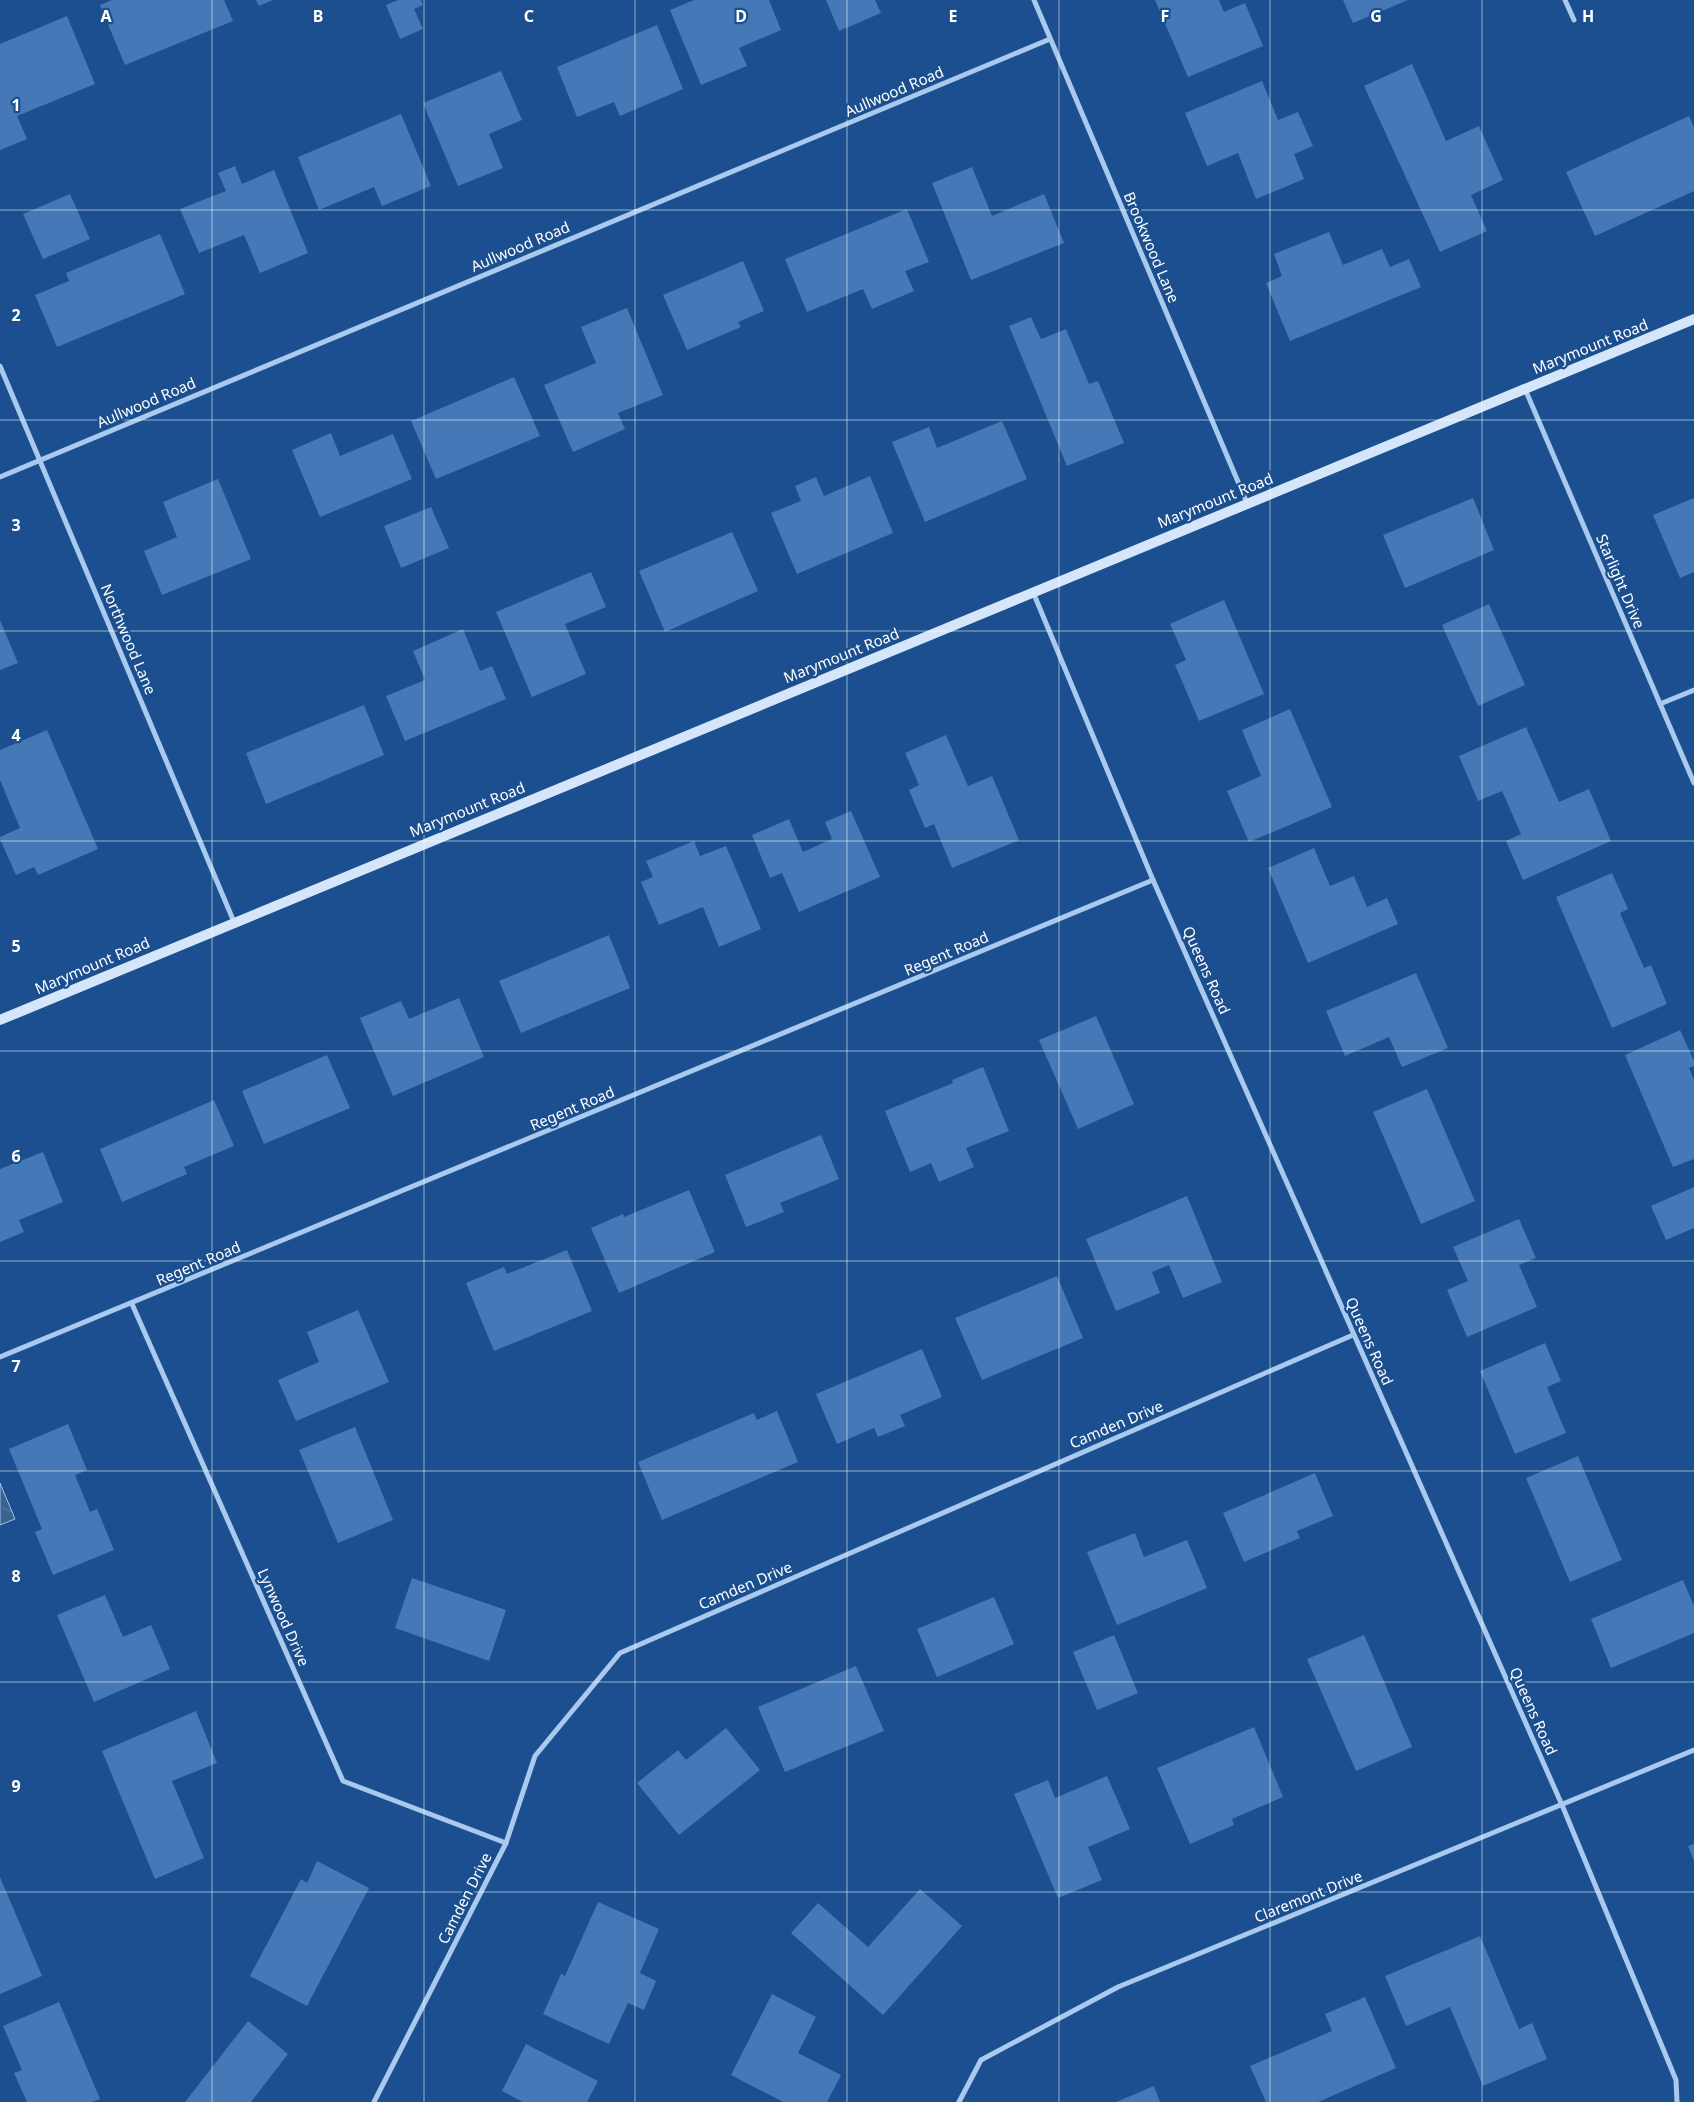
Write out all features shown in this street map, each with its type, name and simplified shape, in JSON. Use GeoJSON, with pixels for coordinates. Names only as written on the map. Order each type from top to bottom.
{"type":"FeatureCollection","features":[{"type":"Feature","properties":{"kind":"street","name":"Brookwood Lane"},"geometry":{"type":"LineString","coordinates":[[1034,0],[1247,503]]}},
{"type":"Feature","properties":{"kind":"street"},"geometry":{"type":"LineString","coordinates":[[1565,0],[1574,20]]}},
{"type":"Feature","properties":{"kind":"street","name":"Aullwood Road"},"geometry":{"type":"LineString","coordinates":[[0,477],[1050,39]]}},
{"type":"Feature","properties":{"kind":"street","name":"Marymount Road"},"geometry":{"type":"LineString","coordinates":[[0,1020],[1694,319]]}},
{"type":"Feature","properties":{"kind":"street","name":"Northwood Lane"},"geometry":{"type":"LineString","coordinates":[[0,366],[234,922]]}},
{"type":"Feature","properties":{"kind":"street","name":"Starlight Drive"},"geometry":{"type":"LineString","coordinates":[[1525,389],[1694,783]]}},
{"type":"Feature","properties":{"kind":"street","name":"Queens Road"},"geometry":{"type":"LineString","coordinates":[[1033,592],[1154,880],[1353,1335],[1562,1805],[1676,2080],[1677,2102]]}},
{"type":"Feature","properties":{"kind":"street"},"geometry":{"type":"LineString","coordinates":[[1660,704],[1694,690]]}},
{"type":"Feature","properties":{"kind":"street","name":"Regent Road"},"geometry":{"type":"LineString","coordinates":[[0,1357],[1154,880]]}},
{"type":"Feature","properties":{"kind":"street","name":"Lynwood Drive"},"geometry":{"type":"LineString","coordinates":[[132,1304],[343,1781],[506,1843]]}},
{"type":"Feature","properties":{"kind":"street","name":"Camden Drive"},"geometry":{"type":"LineString","coordinates":[[374,2102],[506,1843],[535,1756],[620,1653],[1353,1335]]}},
{"type":"Feature","properties":{"kind":"street","name":"Claremont Drive"},"geometry":{"type":"LineString","coordinates":[[958,2102],[981,2060],[1118,1987],[1694,1750]]}},
{"type":"Feature","properties":{"kind":"water"},"geometry":{"type":"Polygon","coordinates":[[[0,1483],[15,1519],[0,1525],[0,1483]]]}},
{"type":"Feature","properties":{"kind":"building"},"geometry":{"type":"Polygon","coordinates":[[[112,0],[224,0],[233,21],[125,65],[100,5],[112,0]]]}},
{"type":"Feature","properties":{"kind":"building"},"geometry":{"type":"Polygon","coordinates":[[[256,0],[273,0],[259,6],[256,0]]]}},
{"type":"Feature","properties":{"kind":"building"},"geometry":{"type":"Polygon","coordinates":[[[398,0],[421,0],[423,5],[414,9],[423,29],[400,39],[386,5],[398,0]]]}},
{"type":"Feature","properties":{"kind":"building"},"geometry":{"type":"Polygon","coordinates":[[[694,0],[769,0],[781,30],[739,48],[747,66],[701,85],[670,10],[694,0]]]}},
{"type":"Feature","properties":{"kind":"building"},"geometry":{"type":"Polygon","coordinates":[[[826,0],[875,0],[881,13],[839,31],[826,0]]]}},
{"type":"Feature","properties":{"kind":"building"},"geometry":{"type":"Polygon","coordinates":[[[1155,0],[1219,0],[1224,12],[1245,3],[1263,46],[1188,77],[1155,0]]]}},
{"type":"Feature","properties":{"kind":"building"},"geometry":{"type":"Polygon","coordinates":[[[1343,0],[1408,0],[1353,23],[1343,0]]]}},
{"type":"Feature","properties":{"kind":"building"},"geometry":{"type":"Polygon","coordinates":[[[67,16],[95,84],[17,116],[27,139],[0,150],[0,44],[67,16]]]}},
{"type":"Feature","properties":{"kind":"building"},"geometry":{"type":"Polygon","coordinates":[[[657,25],[683,89],[620,116],[614,102],[577,117],[557,67],[657,25]]]}},
{"type":"Feature","properties":{"kind":"building"},"geometry":{"type":"Polygon","coordinates":[[[1412,64],[1446,141],[1479,126],[1503,180],[1471,195],[1487,231],[1440,252],[1364,86],[1412,64]]]}},
{"type":"Feature","properties":{"kind":"building"},"geometry":{"type":"Polygon","coordinates":[[[501,71],[522,120],[489,134],[503,168],[458,186],[423,103],[501,71]]]}},
{"type":"Feature","properties":{"kind":"building"},"geometry":{"type":"Polygon","coordinates":[[[1262,81],[1278,120],[1298,112],[1313,146],[1294,154],[1304,179],[1256,199],[1238,153],[1207,166],[1185,113],[1262,81]]]}},
{"type":"Feature","properties":{"kind":"building"},"geometry":{"type":"Polygon","coordinates":[[[401,114],[431,186],[382,206],[374,187],[319,210],[298,157],[401,114]]]}},
{"type":"Feature","properties":{"kind":"building"},"geometry":{"type":"Polygon","coordinates":[[[1689,116],[1694,127],[1694,191],[1595,236],[1566,172],[1689,116]]]}},
{"type":"Feature","properties":{"kind":"building"},"geometry":{"type":"Polygon","coordinates":[[[235,166],[242,184],[274,170],[308,253],[260,273],[244,235],[199,253],[180,209],[226,191],[218,173],[235,166]]]}},
{"type":"Feature","properties":{"kind":"building"},"geometry":{"type":"Polygon","coordinates":[[[972,167],[992,216],[1044,194],[1064,243],[971,280],[932,183],[972,167]]]}},
{"type":"Feature","properties":{"kind":"building"},"geometry":{"type":"Polygon","coordinates":[[[70,194],[90,239],[43,259],[23,214],[70,194]]]}},
{"type":"Feature","properties":{"kind":"building"},"geometry":{"type":"Polygon","coordinates":[[[907,209],[929,262],[905,271],[914,291],[872,309],[863,289],[807,312],[785,259],[907,209]]]}},
{"type":"Feature","properties":{"kind":"building"},"geometry":{"type":"Polygon","coordinates":[[[1329,232],[1343,265],[1382,249],[1390,267],[1409,259],[1421,287],[1290,341],[1266,283],[1282,276],[1274,254],[1329,232]]]}},
{"type":"Feature","properties":{"kind":"building"},"geometry":{"type":"Polygon","coordinates":[[[160,234],[185,294],[57,347],[35,295],[69,281],[66,273],[160,234]]]}},
{"type":"Feature","properties":{"kind":"building"},"geometry":{"type":"Polygon","coordinates":[[[743,261],[764,311],[738,322],[741,327],[687,350],[663,295],[743,261]]]}},
{"type":"Feature","properties":{"kind":"building"},"geometry":{"type":"Polygon","coordinates":[[[627,308],[663,395],[618,413],[625,429],[573,452],[544,385],[596,363],[581,327],[627,308]]]}},
{"type":"Feature","properties":{"kind":"building"},"geometry":{"type":"Polygon","coordinates":[[[1031,317],[1041,339],[1066,329],[1089,384],[1098,381],[1124,443],[1067,466],[1009,326],[1031,317]]]}},
{"type":"Feature","properties":{"kind":"building"},"geometry":{"type":"Polygon","coordinates":[[[514,377],[540,436],[436,479],[411,421],[514,377]]]}},
{"type":"Feature","properties":{"kind":"building"},"geometry":{"type":"Polygon","coordinates":[[[1002,421],[1027,479],[925,522],[892,442],[929,427],[937,448],[1002,421]]]}},
{"type":"Feature","properties":{"kind":"building"},"geometry":{"type":"Polygon","coordinates":[[[331,433],[340,456],[393,434],[412,479],[320,517],[292,450],[331,433]]]}},
{"type":"Feature","properties":{"kind":"building"},"geometry":{"type":"Polygon","coordinates":[[[870,476],[893,533],[797,574],[771,513],[801,501],[795,486],[816,477],[824,496],[870,476]]]}},
{"type":"Feature","properties":{"kind":"building"},"geometry":{"type":"Polygon","coordinates":[[[218,479],[251,559],[162,595],[144,551],[177,537],[163,502],[218,479]]]}},
{"type":"Feature","properties":{"kind":"building"},"geometry":{"type":"Polygon","coordinates":[[[1473,498],[1494,550],[1405,588],[1383,535],[1473,498]]]}},
{"type":"Feature","properties":{"kind":"building"},"geometry":{"type":"Polygon","coordinates":[[[1694,498],[1694,572],[1680,578],[1653,515],[1694,498]]]}},
{"type":"Feature","properties":{"kind":"building"},"geometry":{"type":"Polygon","coordinates":[[[431,507],[449,548],[401,568],[384,526],[431,507]]]}},
{"type":"Feature","properties":{"kind":"building"},"geometry":{"type":"Polygon","coordinates":[[[732,532],[758,591],[665,632],[639,571],[732,532]]]}},
{"type":"Feature","properties":{"kind":"building"},"geometry":{"type":"Polygon","coordinates":[[[591,572],[606,607],[565,624],[586,674],[532,697],[496,612],[591,572]]]}},
{"type":"Feature","properties":{"kind":"building"},"geometry":{"type":"Polygon","coordinates":[[[1224,600],[1264,694],[1199,721],[1175,665],[1186,660],[1170,624],[1224,600]]]}},
{"type":"Feature","properties":{"kind":"building"},"geometry":{"type":"Polygon","coordinates":[[[1489,604],[1525,685],[1478,706],[1442,625],[1489,604]]]}},
{"type":"Feature","properties":{"kind":"building"},"geometry":{"type":"Polygon","coordinates":[[[0,620],[18,663],[0,670],[0,620]]]}},
{"type":"Feature","properties":{"kind":"building"},"geometry":{"type":"Polygon","coordinates":[[[463,629],[480,671],[492,666],[506,699],[405,741],[386,696],[425,680],[413,651],[463,629]]]}},
{"type":"Feature","properties":{"kind":"building"},"geometry":{"type":"Polygon","coordinates":[[[364,705],[384,755],[266,804],[246,753],[364,705]]]}},
{"type":"Feature","properties":{"kind":"building"},"geometry":{"type":"Polygon","coordinates":[[[1290,709],[1332,807],[1249,842],[1227,791],[1261,776],[1242,730],[1290,709]]]}},
{"type":"Feature","properties":{"kind":"building"},"geometry":{"type":"Polygon","coordinates":[[[1526,727],[1559,802],[1589,789],[1611,841],[1523,880],[1506,841],[1521,834],[1502,791],[1478,801],[1459,756],[1526,727]]]}},
{"type":"Feature","properties":{"kind":"building"},"geometry":{"type":"Polygon","coordinates":[[[47,730],[98,849],[38,875],[34,867],[16,875],[0,839],[0,837],[20,828],[0,780],[0,750],[47,730]]]}},
{"type":"Feature","properties":{"kind":"building"},"geometry":{"type":"Polygon","coordinates":[[[946,735],[968,786],[992,776],[1019,840],[952,868],[934,824],[925,828],[909,790],[919,785],[905,753],[946,735]]]}},
{"type":"Feature","properties":{"kind":"building"},"geometry":{"type":"Polygon","coordinates":[[[851,811],[880,877],[799,912],[782,873],[770,878],[752,835],[789,819],[803,852],[832,839],[825,822],[851,811]]]}},
{"type":"Feature","properties":{"kind":"building"},"geometry":{"type":"Polygon","coordinates":[[[694,841],[700,856],[726,846],[761,929],[719,947],[703,907],[659,925],[641,882],[653,877],[646,861],[694,841]]]}},
{"type":"Feature","properties":{"kind":"building"},"geometry":{"type":"Polygon","coordinates":[[[1314,848],[1330,886],[1354,876],[1367,907],[1387,898],[1398,924],[1308,963],[1268,868],[1314,848]]]}},
{"type":"Feature","properties":{"kind":"building"},"geometry":{"type":"Polygon","coordinates":[[[1612,873],[1628,909],[1620,913],[1644,968],[1651,965],[1667,1004],[1612,1028],[1556,897],[1612,873]]]}},
{"type":"Feature","properties":{"kind":"building"},"geometry":{"type":"Polygon","coordinates":[[[609,935],[630,988],[521,1033],[499,981],[609,935]]]}},
{"type":"Feature","properties":{"kind":"building"},"geometry":{"type":"Polygon","coordinates":[[[1416,973],[1448,1048],[1402,1067],[1389,1037],[1345,1056],[1326,1011],[1416,973]]]}},
{"type":"Feature","properties":{"kind":"building"},"geometry":{"type":"Polygon","coordinates":[[[459,998],[484,1057],[393,1096],[360,1018],[401,1001],[409,1019],[459,998]]]}},
{"type":"Feature","properties":{"kind":"building"},"geometry":{"type":"Polygon","coordinates":[[[1096,1016],[1134,1104],[1078,1129],[1039,1040],[1096,1016]]]}},
{"type":"Feature","properties":{"kind":"building"},"geometry":{"type":"Polygon","coordinates":[[[1680,1030],[1694,1061],[1694,1066],[1689,1068],[1694,1080],[1694,1159],[1673,1167],[1625,1055],[1680,1030]]]}},
{"type":"Feature","properties":{"kind":"building"},"geometry":{"type":"Polygon","coordinates":[[[327,1055],[350,1108],[264,1144],[242,1091],[327,1055]]]}},
{"type":"Feature","properties":{"kind":"building"},"geometry":{"type":"Polygon","coordinates":[[[983,1067],[1009,1131],[966,1148],[974,1167],[939,1182],[931,1163],[910,1172],[885,1111],[953,1083],[952,1080],[983,1067]]]}},
{"type":"Feature","properties":{"kind":"building"},"geometry":{"type":"Polygon","coordinates":[[[1427,1089],[1475,1201],[1421,1224],[1373,1112],[1427,1089]]]}},
{"type":"Feature","properties":{"kind":"building"},"geometry":{"type":"Polygon","coordinates":[[[214,1100],[234,1146],[184,1167],[187,1174],[122,1202],[100,1149],[214,1100]]]}},
{"type":"Feature","properties":{"kind":"building"},"geometry":{"type":"Polygon","coordinates":[[[821,1135],[839,1179],[780,1203],[784,1212],[746,1227],[725,1175],[821,1135]]]}},
{"type":"Feature","properties":{"kind":"building"},"geometry":{"type":"Polygon","coordinates":[[[43,1152],[63,1202],[19,1220],[24,1232],[0,1242],[0,1169],[43,1152]]]}},
{"type":"Feature","properties":{"kind":"building"},"geometry":{"type":"Polygon","coordinates":[[[1694,1187],[1694,1228],[1666,1240],[1651,1206],[1694,1187]]]}},
{"type":"Feature","properties":{"kind":"building"},"geometry":{"type":"Polygon","coordinates":[[[689,1190],[715,1252],[619,1293],[591,1228],[623,1214],[624,1217],[689,1190]]]}},
{"type":"Feature","properties":{"kind":"building"},"geometry":{"type":"Polygon","coordinates":[[[1187,1196],[1222,1282],[1183,1298],[1169,1265],[1152,1272],[1160,1293],[1116,1311],[1086,1239],[1187,1196]]]}},
{"type":"Feature","properties":{"kind":"building"},"geometry":{"type":"Polygon","coordinates":[[[1519,1219],[1536,1258],[1519,1265],[1537,1307],[1467,1337],[1447,1290],[1468,1281],[1453,1247],[1519,1219]]]}},
{"type":"Feature","properties":{"kind":"building"},"geometry":{"type":"Polygon","coordinates":[[[567,1250],[592,1311],[494,1351],[466,1283],[504,1267],[507,1274],[567,1250]]]}},
{"type":"Feature","properties":{"kind":"building"},"geometry":{"type":"Polygon","coordinates":[[[1057,1276],[1083,1338],[982,1380],[955,1318],[1057,1276]]]}},
{"type":"Feature","properties":{"kind":"building"},"geometry":{"type":"Polygon","coordinates":[[[358,1310],[389,1382],[296,1421],[278,1380],[319,1362],[307,1332],[358,1310]]]}},
{"type":"Feature","properties":{"kind":"building"},"geometry":{"type":"Polygon","coordinates":[[[1545,1343],[1561,1381],[1547,1387],[1566,1433],[1515,1454],[1480,1371],[1545,1343]]]}},
{"type":"Feature","properties":{"kind":"building"},"geometry":{"type":"Polygon","coordinates":[[[922,1349],[942,1397],[900,1415],[905,1426],[878,1437],[874,1428],[837,1444],[816,1394],[922,1349]]]}},
{"type":"Feature","properties":{"kind":"building"},"geometry":{"type":"Polygon","coordinates":[[[777,1411],[798,1462],[662,1520],[638,1462],[754,1413],[757,1420],[777,1411]]]}},
{"type":"Feature","properties":{"kind":"building"},"geometry":{"type":"Polygon","coordinates":[[[68,1424],[87,1470],[75,1475],[90,1512],[97,1509],[114,1550],[53,1575],[35,1532],[42,1529],[9,1449],[68,1424]]]}},
{"type":"Feature","properties":{"kind":"building"},"geometry":{"type":"Polygon","coordinates":[[[355,1427],[393,1520],[338,1543],[299,1450],[355,1427]]]}},
{"type":"Feature","properties":{"kind":"building"},"geometry":{"type":"Polygon","coordinates":[[[1578,1456],[1622,1560],[1570,1582],[1526,1478],[1578,1456]]]}},
{"type":"Feature","properties":{"kind":"building"},"geometry":{"type":"Polygon","coordinates":[[[1315,1473],[1333,1516],[1297,1531],[1300,1538],[1244,1562],[1223,1513],[1315,1473]]]}},
{"type":"Feature","properties":{"kind":"building"},"geometry":{"type":"Polygon","coordinates":[[[1135,1533],[1144,1557],[1187,1540],[1207,1588],[1117,1625],[1087,1552],[1135,1533]]]}},
{"type":"Feature","properties":{"kind":"building"},"geometry":{"type":"Polygon","coordinates":[[[412,1578],[506,1610],[489,1661],[395,1628],[412,1578]]]}},
{"type":"Feature","properties":{"kind":"building"},"geometry":{"type":"Polygon","coordinates":[[[1683,1580],[1694,1606],[1694,1633],[1611,1668],[1591,1619],[1683,1580]]]}},
{"type":"Feature","properties":{"kind":"building"},"geometry":{"type":"Polygon","coordinates":[[[105,1595],[123,1637],[151,1625],[170,1669],[94,1702],[57,1615],[105,1595]]]}},
{"type":"Feature","properties":{"kind":"building"},"geometry":{"type":"Polygon","coordinates":[[[994,1597],[1014,1644],[937,1677],[917,1629],[994,1597]]]}},
{"type":"Feature","properties":{"kind":"building"},"geometry":{"type":"Polygon","coordinates":[[[1114,1635],[1138,1693],[1097,1710],[1073,1652],[1114,1635]]]}},
{"type":"Feature","properties":{"kind":"building"},"geometry":{"type":"Polygon","coordinates":[[[1364,1635],[1412,1747],[1356,1771],[1307,1659],[1364,1635]]]}},
{"type":"Feature","properties":{"kind":"building"},"geometry":{"type":"Polygon","coordinates":[[[856,1666],[884,1731],[785,1772],[758,1707],[856,1666]]]}},
{"type":"Feature","properties":{"kind":"building"},"geometry":{"type":"Polygon","coordinates":[[[196,1711],[217,1763],[172,1781],[204,1858],[155,1879],[102,1751],[196,1711]]]}},
{"type":"Feature","properties":{"kind":"building"},"geometry":{"type":"Polygon","coordinates":[[[1254,1727],[1283,1797],[1232,1819],[1234,1825],[1190,1844],[1157,1768],[1254,1727]]]}},
{"type":"Feature","properties":{"kind":"building"},"geometry":{"type":"Polygon","coordinates":[[[726,1728],[760,1770],[679,1835],[637,1783],[678,1750],[686,1760],[726,1728]]]}},
{"type":"Feature","properties":{"kind":"building"},"geometry":{"type":"Polygon","coordinates":[[[1107,1776],[1130,1829],[1088,1847],[1102,1880],[1058,1898],[1014,1794],[1048,1780],[1055,1798],[1107,1776]]]}},
{"type":"Feature","properties":{"kind":"building"},"geometry":{"type":"Polygon","coordinates":[[[1694,1844],[1694,1861],[1688,1846],[1694,1844]]]}},
{"type":"Feature","properties":{"kind":"building"},"geometry":{"type":"Polygon","coordinates":[[[317,1861],[369,1888],[307,2006],[250,1976],[301,1879],[307,1883],[317,1861]]]}},
{"type":"Feature","properties":{"kind":"building"},"geometry":{"type":"Polygon","coordinates":[[[0,1877],[42,1976],[0,1994],[0,1877]]]}},
{"type":"Feature","properties":{"kind":"building"},"geometry":{"type":"Polygon","coordinates":[[[920,1889],[962,1926],[883,2015],[791,1933],[818,1903],[868,1947],[920,1889]]]}},
{"type":"Feature","properties":{"kind":"building"},"geometry":{"type":"Polygon","coordinates":[[[598,1902],[659,1929],[640,1973],[656,1981],[644,2010],[628,2003],[609,2044],[543,2014],[561,1974],[565,1976],[598,1902]]]}},
{"type":"Feature","properties":{"kind":"building"},"geometry":{"type":"Polygon","coordinates":[[[1480,1936],[1519,2029],[1532,2023],[1547,2059],[1483,2086],[1450,2007],[1406,2026],[1385,1976],[1480,1936]]]}},
{"type":"Feature","properties":{"kind":"building"},"geometry":{"type":"Polygon","coordinates":[[[772,1994],[816,2017],[798,2053],[841,2075],[827,2102],[783,2102],[731,2075],[772,1994]]]}},
{"type":"Feature","properties":{"kind":"building"},"geometry":{"type":"Polygon","coordinates":[[[1365,1997],[1396,2068],[1318,2102],[1266,2102],[1250,2066],[1332,2031],[1325,2014],[1365,1997]]]}},
{"type":"Feature","properties":{"kind":"building"},"geometry":{"type":"Polygon","coordinates":[[[59,2002],[100,2099],[92,2102],[27,2102],[14,2073],[22,2070],[3,2026],[59,2002]]]}},
{"type":"Feature","properties":{"kind":"building"},"geometry":{"type":"Polygon","coordinates":[[[248,2021],[288,2054],[251,2102],[185,2102],[248,2021]]]}},
{"type":"Feature","properties":{"kind":"building"},"geometry":{"type":"Polygon","coordinates":[[[526,2044],[598,2081],[587,2102],[523,2102],[502,2091],[526,2044]]]}},
{"type":"Feature","properties":{"kind":"building"},"geometry":{"type":"Polygon","coordinates":[[[1154,2086],[1160,2102],[1116,2102],[1154,2086]]]}}]}
